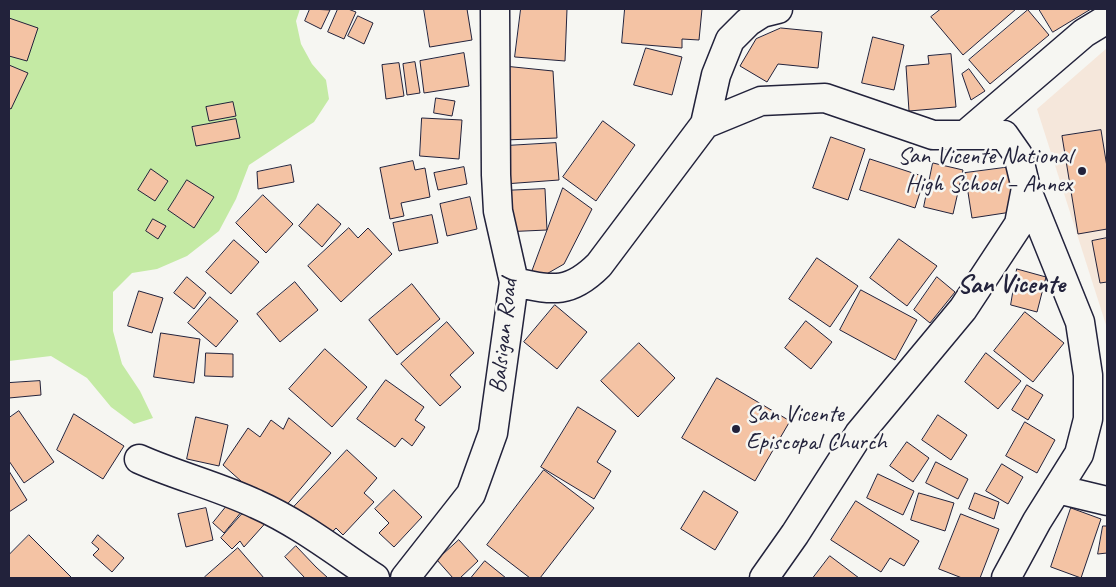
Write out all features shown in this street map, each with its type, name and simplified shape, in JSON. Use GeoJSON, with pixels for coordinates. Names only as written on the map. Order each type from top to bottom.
{"type":"FeatureCollection","features":[{"type":"Feature","properties":{"kind":"street","name":"Balsigan Road"},"geometry":{"type":"LineString","coordinates":[[405,578],[471,494],[493,433],[514,282],[498,212],[495,9]]}},
{"type":"Feature","properties":{"kind":"street"},"geometry":{"type":"LineString","coordinates":[[514,282],[546,289],[567,286],[583,281],[599,265],[704,124],[716,75],[730,40],[748,22],[762,13],[778,9]]}},
{"type":"Feature","properties":{"kind":"street"},"geometry":{"type":"LineString","coordinates":[[965,135],[1084,33],[1107,19]]}},
{"type":"Feature","properties":{"kind":"street"},"geometry":{"type":"LineString","coordinates":[[704,124],[761,101],[826,98],[933,135],[1004,135],[1018,155],[1026,188],[1080,322],[1088,376],[1088,419],[1079,454],[1006,578]]}},
{"type":"Feature","properties":{"kind":"street"},"geometry":{"type":"LineString","coordinates":[[764,578],[795,534],[858,434],[963,309],[1019,224],[1026,188]]}},
{"type":"Feature","properties":{"kind":"street"},"geometry":{"type":"LineString","coordinates":[[139,459],[167,472],[255,503],[288,520],[375,578]]}},
{"type":"Feature","properties":{"kind":"street"},"geometry":{"type":"LineString","coordinates":[[1057,489],[1107,501]]}},
{"type":"Feature","properties":{"kind":"shaded area","name":"San Vicente National High School – Annex"},"geometry":{"type":"Polygon","coordinates":[[[1107,48],[1107,328],[1037,109],[1107,48]]]}},
{"type":"Feature","properties":{"kind":"green space"},"geometry":{"type":"Polygon","coordinates":[[[9,9],[300,9],[296,21],[301,44],[312,64],[326,80],[329,99],[314,122],[249,165],[236,199],[219,231],[187,256],[157,269],[132,273],[113,292],[113,331],[122,364],[140,391],[153,418],[134,424],[111,407],[87,378],[51,356],[9,361],[9,9]]]}},
{"type":"Feature","properties":{"kind":"building"},"geometry":{"type":"Polygon","coordinates":[[[310,9],[330,10],[321,29],[305,21],[310,9]]]}},
{"type":"Feature","properties":{"kind":"building"},"geometry":{"type":"Polygon","coordinates":[[[338,9],[348,9],[356,12],[344,39],[328,32],[338,9]]]}},
{"type":"Feature","properties":{"kind":"building"},"geometry":{"type":"Polygon","coordinates":[[[424,9],[467,9],[472,40],[430,47],[424,9]]]}},
{"type":"Feature","properties":{"kind":"building"},"geometry":{"type":"Polygon","coordinates":[[[521,9],[567,9],[565,61],[515,57],[521,9]]]}},
{"type":"Feature","properties":{"kind":"building"},"geometry":{"type":"Polygon","coordinates":[[[625,9],[702,9],[699,40],[682,39],[682,48],[622,43],[625,9]]]}},
{"type":"Feature","properties":{"kind":"building"},"geometry":{"type":"Polygon","coordinates":[[[941,9],[1016,9],[963,55],[931,17],[941,9]]]}},
{"type":"Feature","properties":{"kind":"building"},"geometry":{"type":"Polygon","coordinates":[[[1039,9],[1091,9],[1053,32],[1039,9]]]}},
{"type":"Feature","properties":{"kind":"building"},"geometry":{"type":"Polygon","coordinates":[[[1028,10],[1049,35],[990,84],[969,60],[1028,10]]]}},
{"type":"Feature","properties":{"kind":"building"},"geometry":{"type":"Polygon","coordinates":[[[358,16],[373,23],[364,44],[348,36],[358,16]]]}},
{"type":"Feature","properties":{"kind":"building"},"geometry":{"type":"Polygon","coordinates":[[[9,18],[38,28],[27,61],[9,56],[9,18]]]}},
{"type":"Feature","properties":{"kind":"building"},"geometry":{"type":"Polygon","coordinates":[[[781,28],[822,32],[818,68],[778,64],[767,82],[740,66],[756,39],[781,28]]]}},
{"type":"Feature","properties":{"kind":"building"},"geometry":{"type":"Polygon","coordinates":[[[873,37],[904,45],[894,90],[862,83],[873,37]]]}},
{"type":"Feature","properties":{"kind":"building"},"geometry":{"type":"Polygon","coordinates":[[[646,48],[682,57],[672,95],[634,85],[646,48]]]}},
{"type":"Feature","properties":{"kind":"building"},"geometry":{"type":"Polygon","coordinates":[[[464,53],[469,86],[424,93],[420,61],[464,53]]]}},
{"type":"Feature","properties":{"kind":"building"},"geometry":{"type":"Polygon","coordinates":[[[951,54],[956,107],[909,111],[906,66],[929,64],[928,56],[951,54]]]}},
{"type":"Feature","properties":{"kind":"building"},"geometry":{"type":"Polygon","coordinates":[[[415,62],[420,93],[407,95],[403,64],[415,62]]]}},
{"type":"Feature","properties":{"kind":"building"},"geometry":{"type":"Polygon","coordinates":[[[399,63],[404,96],[386,99],[382,65],[399,63]]]}},
{"type":"Feature","properties":{"kind":"building"},"geometry":{"type":"Polygon","coordinates":[[[9,65],[28,73],[11,109],[9,108],[9,65]]]}},
{"type":"Feature","properties":{"kind":"building"},"geometry":{"type":"Polygon","coordinates":[[[504,66],[553,71],[557,138],[505,140],[504,66]]]}},
{"type":"Feature","properties":{"kind":"building"},"geometry":{"type":"Polygon","coordinates":[[[969,69],[985,91],[971,100],[962,74],[969,69]]]}},
{"type":"Feature","properties":{"kind":"building"},"geometry":{"type":"Polygon","coordinates":[[[436,98],[455,101],[452,116],[434,113],[436,98]]]}},
{"type":"Feature","properties":{"kind":"building"},"geometry":{"type":"Polygon","coordinates":[[[233,102],[236,116],[209,121],[206,107],[233,102]]]}},
{"type":"Feature","properties":{"kind":"building"},"geometry":{"type":"Polygon","coordinates":[[[422,118],[462,120],[459,159],[420,156],[422,118]]]}},
{"type":"Feature","properties":{"kind":"building"},"geometry":{"type":"Polygon","coordinates":[[[236,119],[240,138],[196,146],[192,127],[236,119]]]}},
{"type":"Feature","properties":{"kind":"building"},"geometry":{"type":"Polygon","coordinates":[[[603,121],[635,145],[596,201],[563,177],[603,121]]]}},
{"type":"Feature","properties":{"kind":"building"},"geometry":{"type":"Polygon","coordinates":[[[1101,130],[1107,167],[1107,229],[1078,234],[1062,136],[1101,130]]]}},
{"type":"Feature","properties":{"kind":"building"},"geometry":{"type":"Polygon","coordinates":[[[831,137],[865,149],[848,200],[813,188],[831,137]]]}},
{"type":"Feature","properties":{"kind":"building"},"geometry":{"type":"Polygon","coordinates":[[[556,143],[559,180],[504,184],[505,146],[556,143]]]}},
{"type":"Feature","properties":{"kind":"building"},"geometry":{"type":"Polygon","coordinates":[[[870,159],[925,177],[915,208],[860,190],[870,159]]]}},
{"type":"Feature","properties":{"kind":"building"},"geometry":{"type":"Polygon","coordinates":[[[413,161],[415,170],[425,168],[430,197],[401,203],[404,216],[390,219],[380,168],[413,161]]]}},
{"type":"Feature","properties":{"kind":"building"},"geometry":{"type":"Polygon","coordinates":[[[933,163],[963,170],[953,214],[924,207],[933,163]]]}},
{"type":"Feature","properties":{"kind":"building"},"geometry":{"type":"Polygon","coordinates":[[[291,165],[294,182],[258,189],[257,172],[291,165]]]}},
{"type":"Feature","properties":{"kind":"building"},"geometry":{"type":"Polygon","coordinates":[[[464,167],[467,184],[438,190],[434,173],[464,167]]]}},
{"type":"Feature","properties":{"kind":"building"},"geometry":{"type":"Polygon","coordinates":[[[1011,167],[1018,211],[972,218],[965,173],[1011,167]]]}},
{"type":"Feature","properties":{"kind":"building"},"geometry":{"type":"Polygon","coordinates":[[[151,169],[168,181],[155,201],[138,190],[151,169]]]}},
{"type":"Feature","properties":{"kind":"building"},"geometry":{"type":"Polygon","coordinates":[[[187,180],[214,197],[194,228],[168,210],[187,180]]]}},
{"type":"Feature","properties":{"kind":"building"},"geometry":{"type":"Polygon","coordinates":[[[563,188],[592,209],[564,264],[543,276],[530,277],[563,188]]]}},
{"type":"Feature","properties":{"kind":"building"},"geometry":{"type":"Polygon","coordinates":[[[545,189],[547,230],[502,232],[501,191],[545,189]]]}},
{"type":"Feature","properties":{"kind":"building"},"geometry":{"type":"Polygon","coordinates":[[[263,195],[293,224],[266,253],[236,223],[263,195]]]}},
{"type":"Feature","properties":{"kind":"building"},"geometry":{"type":"Polygon","coordinates":[[[470,197],[477,229],[447,236],[440,204],[470,197]]]}},
{"type":"Feature","properties":{"kind":"building"},"geometry":{"type":"Polygon","coordinates":[[[318,204],[341,224],[322,247],[299,226],[318,204]]]}},
{"type":"Feature","properties":{"kind":"building"},"geometry":{"type":"Polygon","coordinates":[[[432,215],[438,243],[399,251],[393,223],[432,215]]]}},
{"type":"Feature","properties":{"kind":"building"},"geometry":{"type":"Polygon","coordinates":[[[153,219],[166,226],[158,239],[146,231],[153,219]]]}},
{"type":"Feature","properties":{"kind":"building"},"geometry":{"type":"Polygon","coordinates":[[[349,228],[358,238],[368,228],[392,254],[341,302],[308,266],[349,228]]]}},
{"type":"Feature","properties":{"kind":"building"},"geometry":{"type":"Polygon","coordinates":[[[1107,238],[1107,282],[1100,283],[1092,241],[1107,238]]]}},
{"type":"Feature","properties":{"kind":"building"},"geometry":{"type":"Polygon","coordinates":[[[899,239],[937,266],[907,306],[870,278],[899,239]]]}},
{"type":"Feature","properties":{"kind":"building"},"geometry":{"type":"Polygon","coordinates":[[[234,240],[259,262],[231,294],[206,272],[234,240]]]}},
{"type":"Feature","properties":{"kind":"building"},"geometry":{"type":"Polygon","coordinates":[[[817,258],[858,286],[830,327],[789,299],[817,258]]]}},
{"type":"Feature","properties":{"kind":"building"},"geometry":{"type":"Polygon","coordinates":[[[1017,269],[1046,277],[1037,312],[1011,305],[1017,269]]]}},
{"type":"Feature","properties":{"kind":"building"},"geometry":{"type":"Polygon","coordinates":[[[187,277],[206,293],[194,309],[174,293],[187,277]]]}},
{"type":"Feature","properties":{"kind":"building"},"geometry":{"type":"Polygon","coordinates":[[[937,277],[955,292],[930,323],[914,310],[937,277]]]}},
{"type":"Feature","properties":{"kind":"building"},"geometry":{"type":"Polygon","coordinates":[[[295,282],[318,310],[280,342],[257,314],[295,282]]]}},
{"type":"Feature","properties":{"kind":"building"},"geometry":{"type":"Polygon","coordinates":[[[412,284],[440,319],[397,355],[369,320],[412,284]]]}},
{"type":"Feature","properties":{"kind":"building"},"geometry":{"type":"Polygon","coordinates":[[[861,290],[917,320],[895,360],[840,330],[861,290]]]}},
{"type":"Feature","properties":{"kind":"building"},"geometry":{"type":"Polygon","coordinates":[[[139,291],[163,298],[152,333],[128,326],[139,291]]]}},
{"type":"Feature","properties":{"kind":"building"},"geometry":{"type":"Polygon","coordinates":[[[210,297],[238,321],[216,347],[188,323],[210,297]]]}},
{"type":"Feature","properties":{"kind":"building"},"geometry":{"type":"Polygon","coordinates":[[[555,305],[587,332],[557,369],[524,342],[555,305]]]}},
{"type":"Feature","properties":{"kind":"building"},"geometry":{"type":"Polygon","coordinates":[[[1025,312],[1064,343],[1033,382],[994,351],[1025,312]]]}},
{"type":"Feature","properties":{"kind":"building"},"geometry":{"type":"Polygon","coordinates":[[[806,321],[832,342],[811,369],[785,348],[806,321]]]}},
{"type":"Feature","properties":{"kind":"building"},"geometry":{"type":"Polygon","coordinates":[[[447,322],[474,353],[450,375],[461,387],[440,406],[401,364],[447,322]]]}},
{"type":"Feature","properties":{"kind":"building"},"geometry":{"type":"Polygon","coordinates":[[[161,333],[200,339],[194,383],[154,377],[161,333]]]}},
{"type":"Feature","properties":{"kind":"building"},"geometry":{"type":"Polygon","coordinates":[[[639,343],[675,378],[638,417],[601,381],[639,343]]]}},
{"type":"Feature","properties":{"kind":"building"},"geometry":{"type":"Polygon","coordinates":[[[325,349],[367,387],[332,427],[289,389],[325,349]]]}},
{"type":"Feature","properties":{"kind":"building"},"geometry":{"type":"Polygon","coordinates":[[[206,353],[233,354],[233,377],[205,376],[206,353]]]}},
{"type":"Feature","properties":{"kind":"building"},"geometry":{"type":"Polygon","coordinates":[[[986,353],[1021,381],[998,409],[965,382],[986,353]]]}},
{"type":"Feature","properties":{"kind":"building","name":"San Vicente Episcopal Church"},"geometry":{"type":"Polygon","coordinates":[[[717,378],[790,421],[755,481],[682,438],[717,378]]]}},
{"type":"Feature","properties":{"kind":"building"},"geometry":{"type":"Polygon","coordinates":[[[386,380],[424,407],[415,420],[425,427],[412,446],[402,438],[395,447],[357,419],[386,380]]]}},
{"type":"Feature","properties":{"kind":"building"},"geometry":{"type":"Polygon","coordinates":[[[40,381],[41,395],[9,398],[9,383],[40,381]]]}},
{"type":"Feature","properties":{"kind":"building"},"geometry":{"type":"Polygon","coordinates":[[[1027,385],[1043,395],[1028,420],[1012,410],[1027,385]]]}},
{"type":"Feature","properties":{"kind":"building"},"geometry":{"type":"Polygon","coordinates":[[[578,407],[616,431],[597,462],[611,471],[594,499],[541,467],[578,407]]]}},
{"type":"Feature","properties":{"kind":"building"},"geometry":{"type":"Polygon","coordinates":[[[19,411],[54,462],[24,483],[9,461],[9,418],[19,411]]]}},
{"type":"Feature","properties":{"kind":"building"},"geometry":{"type":"Polygon","coordinates":[[[74,414],[124,446],[103,479],[57,450],[74,414]]]}},
{"type":"Feature","properties":{"kind":"building"},"geometry":{"type":"Polygon","coordinates":[[[938,415],[967,435],[951,460],[922,440],[938,415]]]}},
{"type":"Feature","properties":{"kind":"building"},"geometry":{"type":"Polygon","coordinates":[[[196,417],[228,425],[219,466],[187,459],[196,417]]]}},
{"type":"Feature","properties":{"kind":"building"},"geometry":{"type":"Polygon","coordinates":[[[289,418],[331,453],[284,508],[260,498],[223,465],[248,428],[260,437],[271,420],[283,429],[289,418]]]}},
{"type":"Feature","properties":{"kind":"building"},"geometry":{"type":"Polygon","coordinates":[[[1025,422],[1055,440],[1037,473],[1006,456],[1025,422]]]}},
{"type":"Feature","properties":{"kind":"building"},"geometry":{"type":"Polygon","coordinates":[[[907,442],[929,458],[913,482],[890,466],[907,442]]]}},
{"type":"Feature","properties":{"kind":"building"},"geometry":{"type":"Polygon","coordinates":[[[347,450],[377,478],[364,493],[374,502],[343,535],[336,528],[325,540],[292,509],[347,450]]]}},
{"type":"Feature","properties":{"kind":"building"},"geometry":{"type":"Polygon","coordinates":[[[936,462],[968,479],[958,499],[926,483],[936,462]]]}},
{"type":"Feature","properties":{"kind":"building"},"geometry":{"type":"Polygon","coordinates":[[[1002,464],[1023,477],[1008,504],[986,491],[1002,464]]]}},
{"type":"Feature","properties":{"kind":"building"},"geometry":{"type":"Polygon","coordinates":[[[544,470],[594,508],[540,578],[530,578],[487,545],[544,470]]]}},
{"type":"Feature","properties":{"kind":"building"},"geometry":{"type":"Polygon","coordinates":[[[9,471],[27,500],[9,512],[9,471]]]}},
{"type":"Feature","properties":{"kind":"building"},"geometry":{"type":"Polygon","coordinates":[[[878,474],[914,491],[903,515],[867,498],[878,474]]]}},
{"type":"Feature","properties":{"kind":"building"},"geometry":{"type":"Polygon","coordinates":[[[394,490],[422,517],[394,547],[379,533],[389,523],[375,509],[394,490]]]}},
{"type":"Feature","properties":{"kind":"building"},"geometry":{"type":"Polygon","coordinates":[[[704,491],[738,512],[715,550],[681,529],[704,491]]]}},
{"type":"Feature","properties":{"kind":"building"},"geometry":{"type":"Polygon","coordinates":[[[919,493],[954,503],[945,531],[911,520],[919,493]]]}},
{"type":"Feature","properties":{"kind":"building"},"geometry":{"type":"Polygon","coordinates":[[[975,493],[999,502],[994,519],[969,509],[975,493]]]}},
{"type":"Feature","properties":{"kind":"building"},"geometry":{"type":"Polygon","coordinates":[[[856,501],[919,541],[904,566],[890,558],[881,572],[831,540],[856,501]]]}},
{"type":"Feature","properties":{"kind":"building"},"geometry":{"type":"Polygon","coordinates":[[[230,502],[242,511],[224,533],[213,523],[230,502]]]}},
{"type":"Feature","properties":{"kind":"building"},"geometry":{"type":"Polygon","coordinates":[[[206,508],[213,540],[186,547],[178,514],[206,508]]]}},
{"type":"Feature","properties":{"kind":"building"},"geometry":{"type":"Polygon","coordinates":[[[1071,508],[1101,519],[1081,578],[1051,567],[1071,508]]]}},
{"type":"Feature","properties":{"kind":"building"},"geometry":{"type":"Polygon","coordinates":[[[242,514],[270,518],[244,547],[240,541],[232,549],[221,538],[242,514]]]}},
{"type":"Feature","properties":{"kind":"building"},"geometry":{"type":"Polygon","coordinates":[[[961,514],[999,529],[980,578],[962,578],[939,569],[961,514]]]}},
{"type":"Feature","properties":{"kind":"building"},"geometry":{"type":"Polygon","coordinates":[[[1103,526],[1107,526],[1107,553],[1098,554],[1103,526]]]}},
{"type":"Feature","properties":{"kind":"building"},"geometry":{"type":"Polygon","coordinates":[[[29,535],[72,578],[9,578],[9,555],[29,535]]]}},
{"type":"Feature","properties":{"kind":"building"},"geometry":{"type":"Polygon","coordinates":[[[98,535],[124,558],[112,572],[93,555],[99,549],[92,543],[98,535]]]}},
{"type":"Feature","properties":{"kind":"building"},"geometry":{"type":"Polygon","coordinates":[[[459,540],[478,561],[460,578],[453,578],[437,560],[459,540]]]}},
{"type":"Feature","properties":{"kind":"building"},"geometry":{"type":"Polygon","coordinates":[[[296,546],[328,578],[305,578],[285,557],[296,546]]]}},
{"type":"Feature","properties":{"kind":"building"},"geometry":{"type":"Polygon","coordinates":[[[238,548],[264,578],[205,577],[238,548]]]}},
{"type":"Feature","properties":{"kind":"building"},"geometry":{"type":"Polygon","coordinates":[[[830,556],[859,578],[813,578],[830,556]]]}},
{"type":"Feature","properties":{"kind":"building"},"geometry":{"type":"Polygon","coordinates":[[[485,561],[506,578],[471,578],[485,561]]]}},
{"type":"Feature","properties":{"kind":"place","name":"San Vicente National High School – Annex"},"geometry":{"type":"Point","coordinates":[1082,171]}},
{"type":"Feature","properties":{"kind":"place","name":"San Vicente Episcopal Church"},"geometry":{"type":"Point","coordinates":[736,429]}},
{"type":"Feature","properties":{"kind":"district","name":"San Vicente"},"geometry":{"type":"Point","coordinates":[1011,285]}}]}
